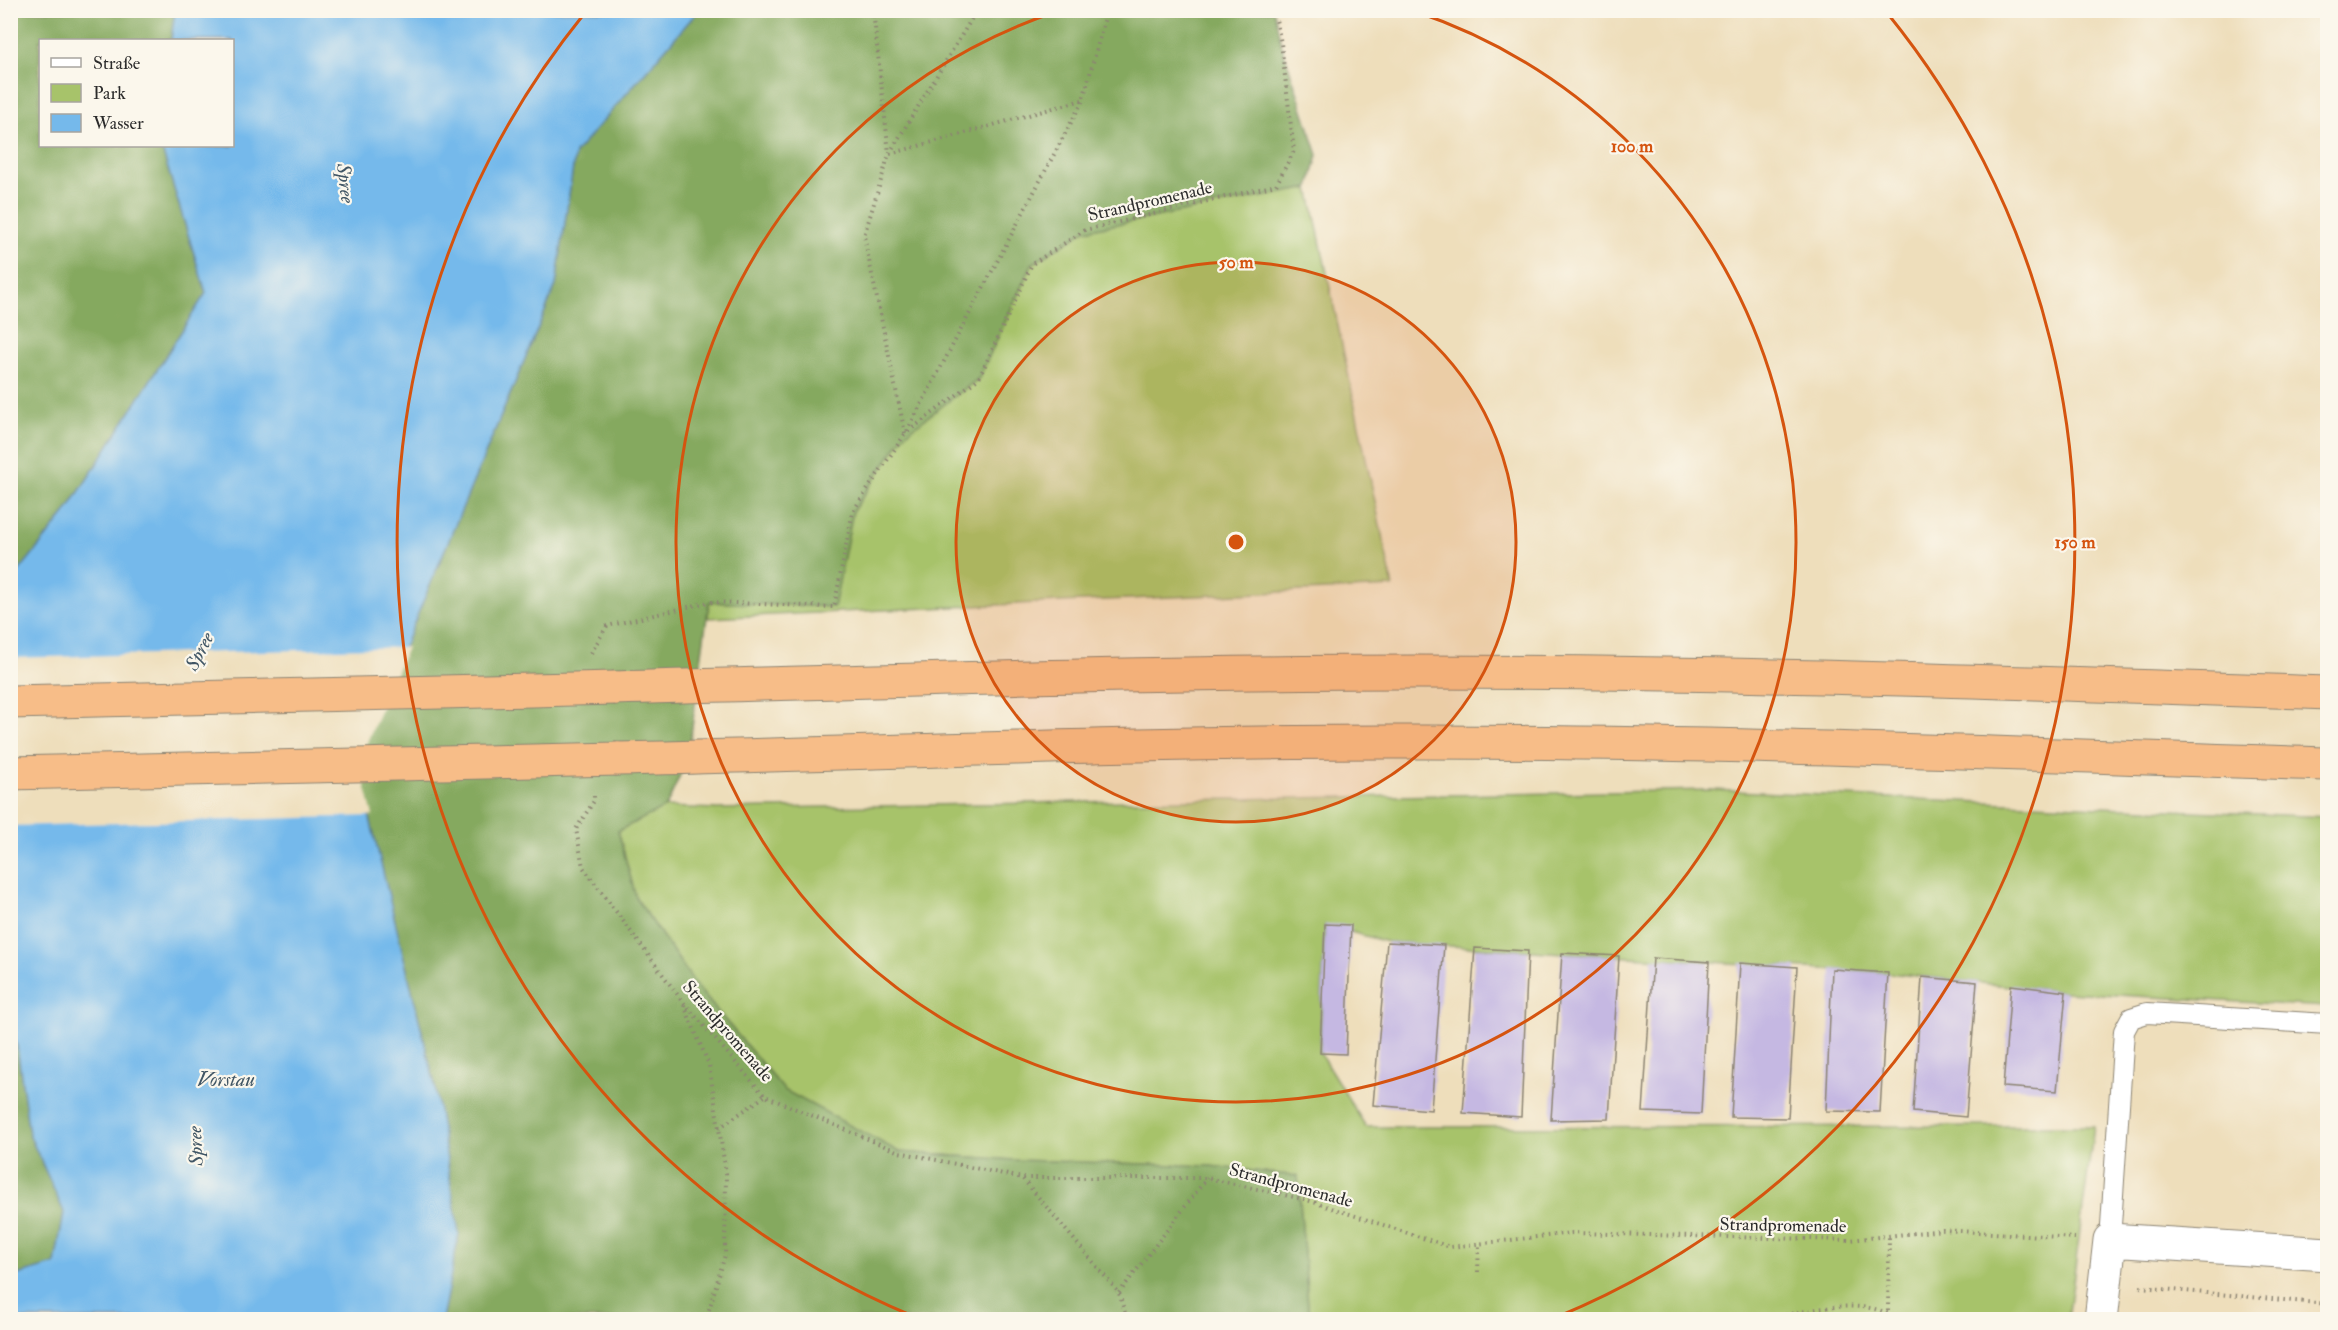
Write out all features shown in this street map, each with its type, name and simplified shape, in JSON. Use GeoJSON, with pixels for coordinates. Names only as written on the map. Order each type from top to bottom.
{"type":"FeatureCollection","features":[{"type":"Feature","properties":{"kind":"highway"},"geometry":{"type":"LineString","coordinates":[[10,702],[1187,673],[1414,672],[1714,674],[2328,693]]}},
{"type":"Feature","properties":{"kind":"highway"},"geometry":{"type":"LineString","coordinates":[[10,773],[1184,744],[1391,742],[1797,745],[2328,764]]}},
{"type":"Feature","properties":{"kind":"street"},"geometry":{"type":"LineString","coordinates":[[2101,1320],[2110,1240],[2328,1254]]}},
{"type":"Feature","properties":{"kind":"lane"},"geometry":{"type":"LineString","coordinates":[[2110,1240],[2124,1031],[2131,1018],[2147,1013],[2328,1024]]}},
{"type":"Feature","properties":{"kind":"path"},"geometry":{"type":"LineString","coordinates":[[873,10],[889,154]]}},
{"type":"Feature","properties":{"kind":"path"},"geometry":{"type":"LineString","coordinates":[[905,434],[864,236],[889,154],[977,10]]}},
{"type":"Feature","properties":{"kind":"path"},"geometry":{"type":"LineString","coordinates":[[905,434],[1083,100],[1107,10]]}},
{"type":"Feature","properties":{"kind":"path","name":"Strandpromenade"},"geometry":{"type":"LineString","coordinates":[[709,602],[834,607],[853,511],[905,434],[979,378],[1032,264],[1085,230],[1276,185],[1294,151],[1281,43],[1274,10]]}},
{"type":"Feature","properties":{"kind":"path"},"geometry":{"type":"LineString","coordinates":[[889,154],[1083,100]]}},
{"type":"Feature","properties":{"kind":"path","name":"Strandpromenade"},"geometry":{"type":"LineString","coordinates":[[583,867],[683,1002],[765,1095],[899,1152],[1022,1178],[1207,1178],[1307,1200],[1450,1247],[1572,1233],[1850,1240],[1943,1230],[2110,1240]]}},
{"type":"Feature","properties":{"kind":"path"},"geometry":{"type":"LineString","coordinates":[[683,1002],[709,1065],[726,1173],[725,1256],[706,1320]]}},
{"type":"Feature","properties":{"kind":"path"},"geometry":{"type":"LineString","coordinates":[[719,1128],[765,1095]]}},
{"type":"Feature","properties":{"kind":"path"},"geometry":{"type":"LineString","coordinates":[[1022,1178],[1119,1293],[1126,1320]]}},
{"type":"Feature","properties":{"kind":"path"},"geometry":{"type":"LineString","coordinates":[[1119,1293],[1207,1178]]}},
{"type":"Feature","properties":{"kind":"path"},"geometry":{"type":"LineString","coordinates":[[1888,1311],[1889,1236]]}},
{"type":"Feature","properties":{"kind":"path"},"geometry":{"type":"LineString","coordinates":[[1478,1272],[1479,1244]]}},
{"type":"Feature","properties":{"kind":"path"},"geometry":{"type":"LineString","coordinates":[[2105,1284],[2328,1304]]}},
{"type":"Feature","properties":{"kind":"path"},"geometry":{"type":"LineString","coordinates":[[1762,1320],[1854,1306],[1888,1311],[1898,1320]]}},
{"type":"Feature","properties":{"kind":"green space"},"geometry":{"type":"Polygon","coordinates":[[[11,11],[175,11],[171,39],[39,39],[39,147],[161,147],[206,293],[65,514],[11,581],[11,11]]]}},
{"type":"Feature","properties":{"kind":"green space"},"geometry":{"type":"Polygon","coordinates":[[[698,11],[1274,11],[1281,43],[1318,155],[1309,188],[1085,230],[1032,264],[979,378],[905,434],[853,510],[834,607],[709,602],[688,757],[666,807],[618,831],[636,898],[698,988],[784,1090],[899,1152],[1014,1160],[1210,1166],[1298,1176],[1309,1319],[442,1319],[459,1234],[434,1081],[356,761],[556,285],[575,153],[698,11]]]}},
{"type":"Feature","properties":{"kind":"green space"},"geometry":{"type":"Polygon","coordinates":[[[1309,188],[1393,587],[708,618],[709,602],[834,607],[853,511],[905,434],[979,378],[1032,264],[1085,230],[1309,188]]]}},
{"type":"Feature","properties":{"kind":"green space"},"geometry":{"type":"Polygon","coordinates":[[[1711,790],[2327,817],[2327,1007],[2066,992],[1888,973],[1387,942],[1325,925],[1320,1053],[1366,1127],[2094,1126],[2068,1319],[1309,1319],[1298,1176],[1210,1166],[1014,1160],[899,1152],[784,1090],[698,988],[636,898],[618,830],[666,807],[717,809],[1711,790]]]}},
{"type":"Feature","properties":{"kind":"green space"},"geometry":{"type":"Polygon","coordinates":[[[10,1028],[17,1046],[29,1134],[64,1212],[55,1264],[11,1277],[10,1028]]]}},
{"type":"Feature","properties":{"kind":"water","name":"Vorstau"},"geometry":{"type":"Polygon","coordinates":[[[175,11],[698,11],[575,153],[556,285],[356,761],[434,1081],[459,1234],[442,1319],[11,1319],[11,1277],[55,1264],[64,1212],[29,1134],[17,1046],[11,1028],[11,581],[65,514],[206,293],[161,147],[234,147],[234,39],[171,39],[175,11]]]}},
{"type":"Feature","properties":{"kind":"pier"},"geometry":{"type":"Polygon","coordinates":[[[407,647],[359,761],[373,816],[10,826],[11,658],[407,647]]]}},
{"type":"Feature","properties":{"kind":"building"},"geometry":{"type":"Polygon","coordinates":[[[1325,924],[1351,925],[1346,1054],[1320,1053],[1325,924]]]}},
{"type":"Feature","properties":{"kind":"building"},"geometry":{"type":"Polygon","coordinates":[[[1387,942],[1444,945],[1431,1110],[1373,1105],[1387,942]]]}},
{"type":"Feature","properties":{"kind":"building"},"geometry":{"type":"Polygon","coordinates":[[[1475,948],[1528,951],[1521,1117],[1463,1113],[1475,948]]]}},
{"type":"Feature","properties":{"kind":"building"},"geometry":{"type":"Polygon","coordinates":[[[1562,953],[1619,956],[1609,1119],[1551,1120],[1562,953]]]}},
{"type":"Feature","properties":{"kind":"building"},"geometry":{"type":"Polygon","coordinates":[[[1653,958],[1709,962],[1701,1114],[1643,1112],[1653,958]]]}},
{"type":"Feature","properties":{"kind":"building"},"geometry":{"type":"Polygon","coordinates":[[[1740,963],[1797,967],[1788,1118],[1731,1117],[1740,963]]]}},
{"type":"Feature","properties":{"kind":"building"},"geometry":{"type":"Polygon","coordinates":[[[1832,969],[1888,973],[1880,1112],[1826,1111],[1832,969]]]}},
{"type":"Feature","properties":{"kind":"building"},"geometry":{"type":"Polygon","coordinates":[[[1922,977],[1977,982],[1966,1117],[1913,1112],[1922,977]]]}},
{"type":"Feature","properties":{"kind":"building"},"geometry":{"type":"Polygon","coordinates":[[[2011,985],[2066,992],[2057,1091],[2003,1087],[2011,985]]]}},
{"type":"Feature","properties":{"kind":"water label","name":"Spree"},"geometry":{"type":"Point","coordinates":[346,183]}},
{"type":"Feature","properties":{"kind":"water label","name":"Spree"},"geometry":{"type":"Point","coordinates":[199,651]}},
{"type":"Feature","properties":{"kind":"water label","name":"Spree"},"geometry":{"type":"Point","coordinates":[195,1146]}}]}
